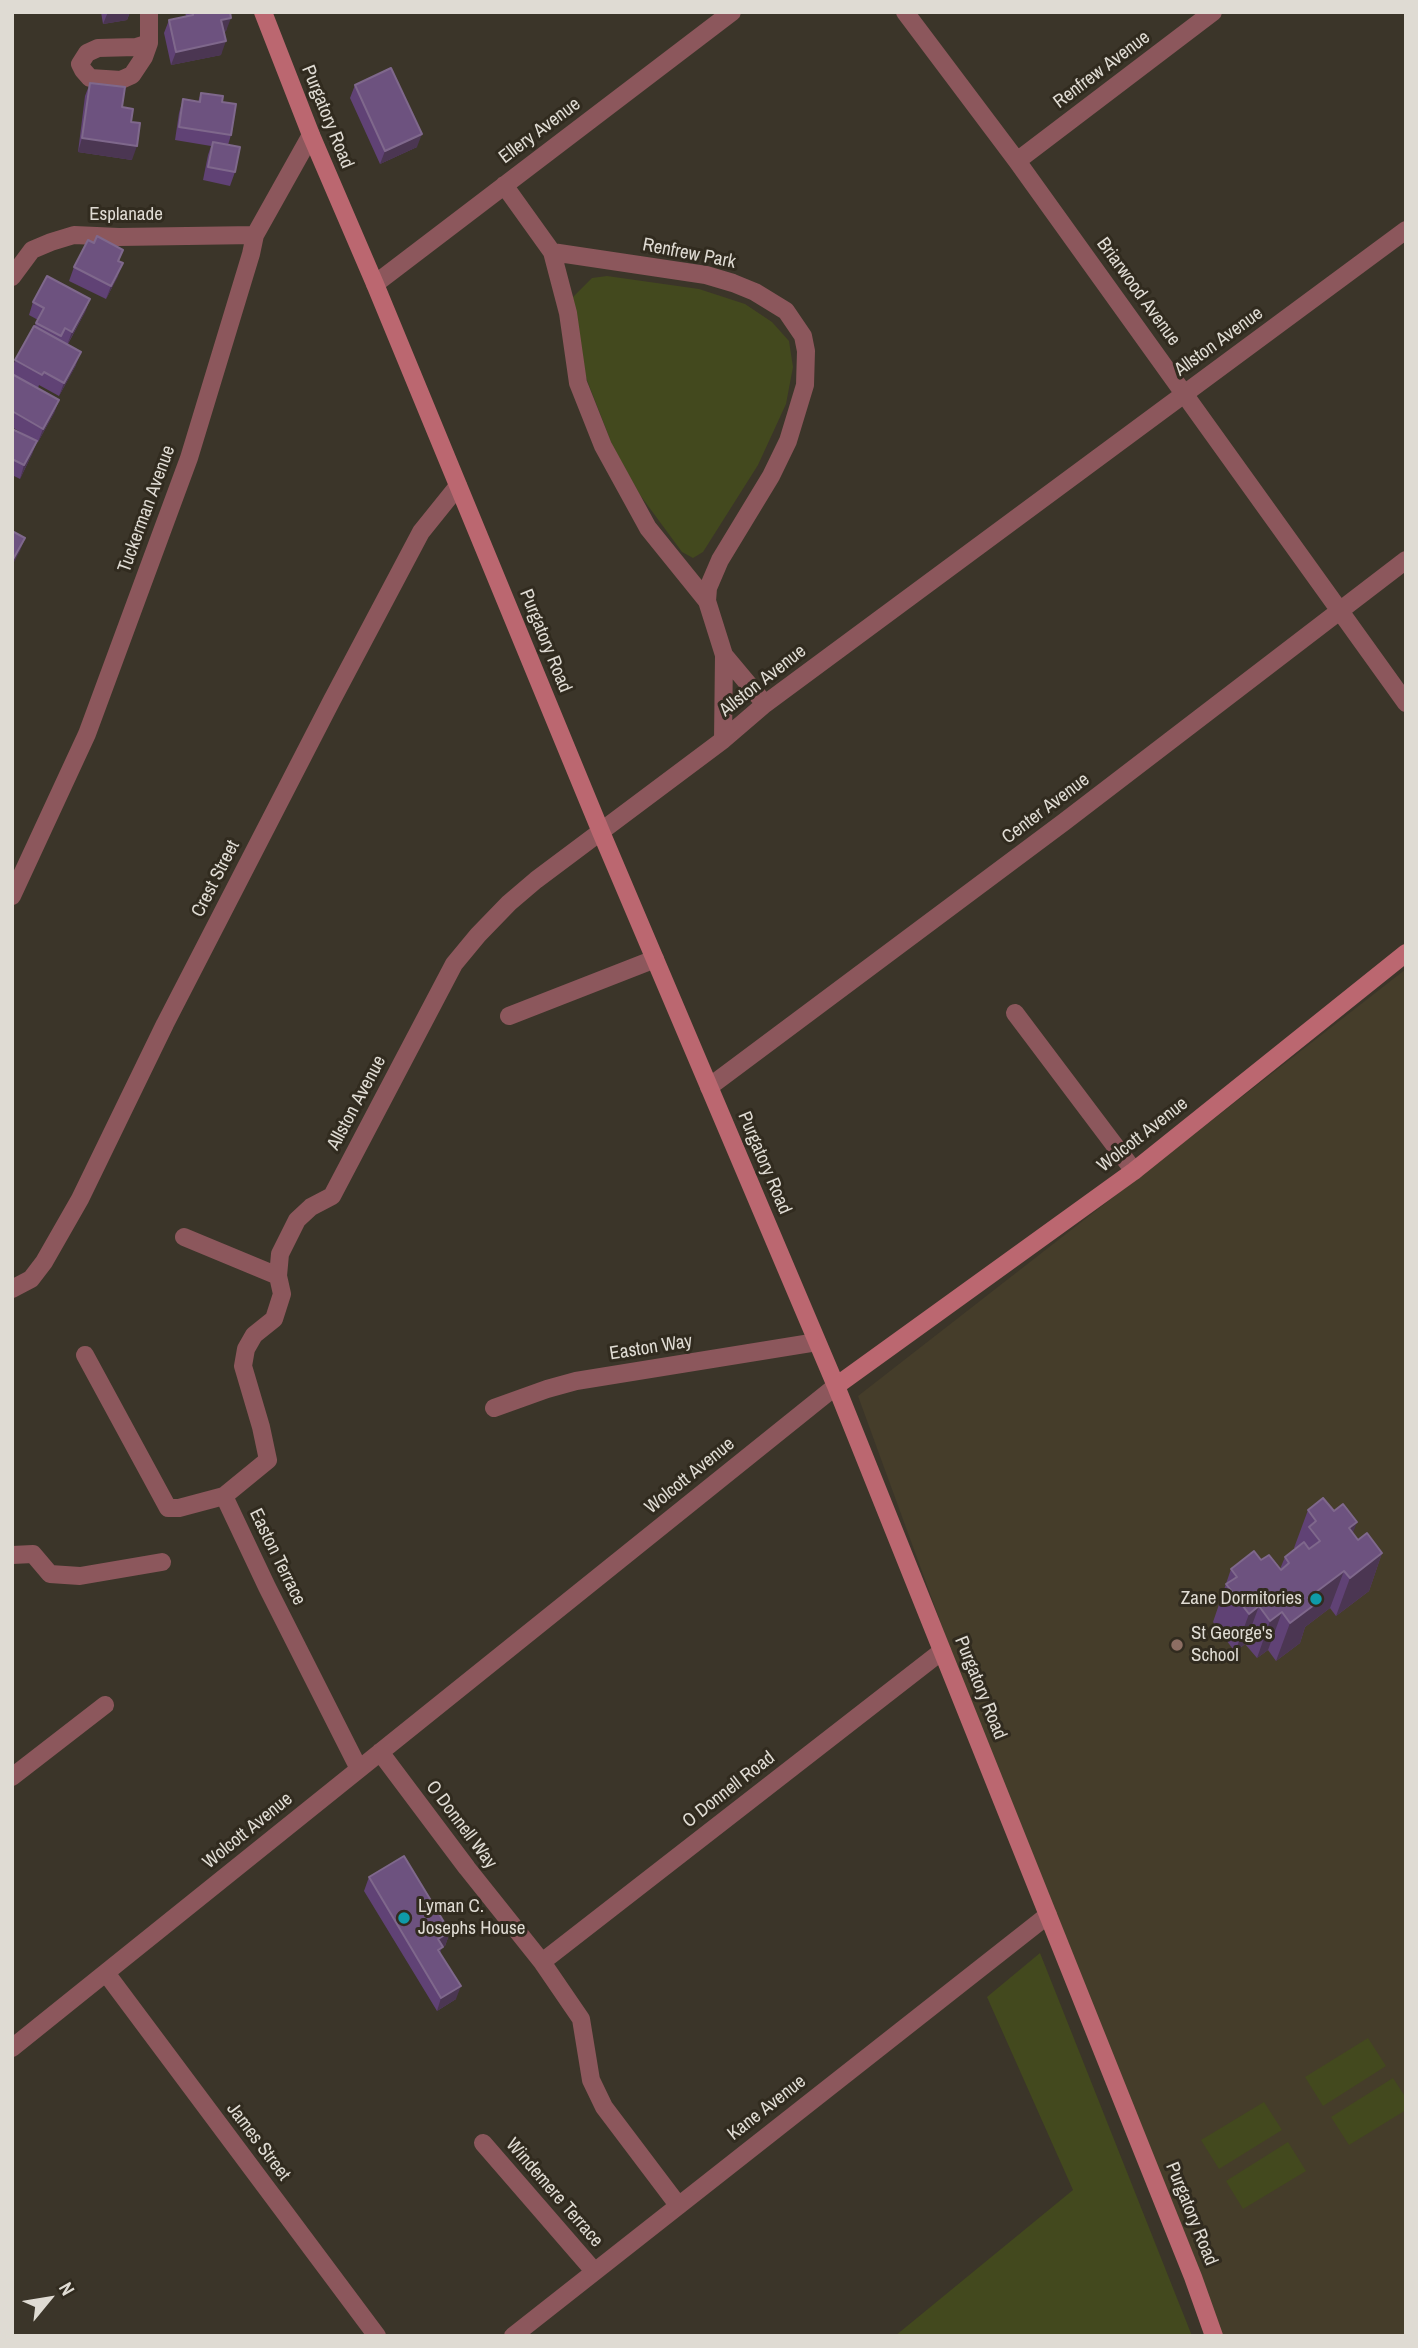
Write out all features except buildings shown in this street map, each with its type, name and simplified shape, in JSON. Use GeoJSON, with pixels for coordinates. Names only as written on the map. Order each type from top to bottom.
{"type":"FeatureCollection","features":[{"type":"Feature","properties":{"kind":"street"},"geometry":{"type":"LineString","coordinates":[[149,12],[149,43]]}},
{"type":"Feature","properties":{"kind":"street","name":"Purgatory Road"},"geometry":{"type":"LineString","coordinates":[[263,12],[311,135],[601,832],[836,1385],[1193,2277],[1214,2336]]}},
{"type":"Feature","properties":{"kind":"street","name":"Ellery Avenue"},"geometry":{"type":"LineString","coordinates":[[375,284],[732,12]]}},
{"type":"Feature","properties":{"kind":"street","name":"Briarwood Avenue"},"geometry":{"type":"LineString","coordinates":[[905,12],[1017,161],[1406,703]]}},
{"type":"Feature","properties":{"kind":"street","name":"Renfrew Avenue"},"geometry":{"type":"LineString","coordinates":[[1017,161],[1213,12]]}},
{"type":"Feature","properties":{"kind":"street","name":"Tuckerman Avenue"},"geometry":{"type":"LineString","coordinates":[[12,896],[87,734],[189,458],[255,235],[311,135]]}},
{"type":"Feature","properties":{"kind":"street"},"geometry":{"type":"LineString","coordinates":[[504,185],[552,252],[568,313],[578,383],[603,446],[648,528],[707,601],[724,655],[723,740]]}},
{"type":"Feature","properties":{"kind":"street","name":"Allston Avenue"},"geometry":{"type":"LineString","coordinates":[[224,1496],[268,1460],[243,1366],[246,1349],[254,1335],[274,1319],[282,1294],[278,1276],[280,1254],[288,1235],[297,1220],[311,1207],[332,1196],[454,964],[478,935],[536,880],[723,740],[765,704],[1406,230]]}},
{"type":"Feature","properties":{"kind":"street","name":"Esplanade"},"geometry":{"type":"LineString","coordinates":[[12,276],[33,250],[74,235],[255,235]]}},
{"type":"Feature","properties":{"kind":"street","name":"Renfrew Park"},"geometry":{"type":"LineString","coordinates":[[552,252],[706,275],[733,283],[755,292],[786,311],[803,336],[806,351],[805,385],[788,441],[771,476],[720,560],[708,588],[707,601]]}},
{"type":"Feature","properties":{"kind":"street","name":"Crest Street"},"geometry":{"type":"LineString","coordinates":[[12,1289],[31,1279],[44,1262],[74,1209],[165,1024],[421,532],[458,486]]}},
{"type":"Feature","properties":{"kind":"street","name":"Center Avenue"},"geometry":{"type":"LineString","coordinates":[[709,1087],[1064,822],[1406,560]]}},
{"type":"Feature","properties":{"kind":"street"},"geometry":{"type":"LineString","coordinates":[[724,655],[765,704]]}},
{"type":"Feature","properties":{"kind":"street","name":"Wolcott Avenue"},"geometry":{"type":"LineString","coordinates":[[12,2048],[836,1385],[1134,1171],[1406,953]]}},
{"type":"Feature","properties":{"kind":"street"},"geometry":{"type":"LineString","coordinates":[[509,1017],[655,959]]}},
{"type":"Feature","properties":{"kind":"street"},"geometry":{"type":"LineString","coordinates":[[1015,1013],[1134,1171]]}},
{"type":"Feature","properties":{"kind":"street"},"geometry":{"type":"LineString","coordinates":[[184,1237],[278,1276]]}},
{"type":"Feature","properties":{"kind":"street","name":"Easton Way"},"geometry":{"type":"LineString","coordinates":[[494,1408],[576,1381],[817,1342]]}},
{"type":"Feature","properties":{"kind":"street","name":"Easton Terrace"},"geometry":{"type":"LineString","coordinates":[[85,1355],[168,1508],[179,1508],[224,1496],[359,1769]]}},
{"type":"Feature","properties":{"kind":"street"},"geometry":{"type":"LineString","coordinates":[[12,1555],[33,1554],[50,1574],[80,1576],[162,1562]]}},
{"type":"Feature","properties":{"kind":"street","name":"O Donnell Road"},"geometry":{"type":"LineString","coordinates":[[542,1962],[942,1651]]}},
{"type":"Feature","properties":{"kind":"street"},"geometry":{"type":"LineString","coordinates":[[12,1777],[105,1705]]}},
{"type":"Feature","properties":{"kind":"street","name":"O Donnell Way"},"geometry":{"type":"LineString","coordinates":[[380,1752],[542,1962],[581,2019],[591,2080],[604,2107],[678,2205]]}},
{"type":"Feature","properties":{"kind":"street","name":"Kane Avenue"},"geometry":{"type":"LineString","coordinates":[[513,2336],[1048,1915]]}},
{"type":"Feature","properties":{"kind":"street","name":"James Street"},"geometry":{"type":"LineString","coordinates":[[106,1973],[377,2336]]}},
{"type":"Feature","properties":{"kind":"street","name":"Windemere Terrace"},"geometry":{"type":"LineString","coordinates":[[483,2143],[594,2271]]}},
{"type":"Feature","properties":{"kind":"shaded area","name":"St George's School"},"geometry":{"type":"Polygon","coordinates":[[[1406,969],[1406,2336],[1214,2336],[1040,1895],[858,1396],[1406,969]]]}},
{"type":"Feature","properties":{"kind":"green space"},"geometry":{"type":"Polygon","coordinates":[[[607,276],[699,289],[745,304],[772,322],[789,341],[793,367],[786,404],[758,465],[703,552],[693,558],[682,552],[640,495],[613,447],[585,375],[572,298],[592,278],[607,276]]]}},
{"type":"Feature","properties":{"kind":"green space"},"geometry":{"type":"Polygon","coordinates":[[[1040,1953],[1192,2336],[895,2336],[1073,2190],[987,1997],[1040,1953]]]}},
{"type":"Feature","properties":{"kind":"green space"},"geometry":{"type":"Polygon","coordinates":[[[1368,2038],[1386,2066],[1323,2106],[1305,2077],[1368,2038]]]}},
{"type":"Feature","properties":{"kind":"green space"},"geometry":{"type":"Polygon","coordinates":[[[1393,2078],[1406,2098],[1406,2110],[1349,2145],[1331,2117],[1393,2078]]]}},
{"type":"Feature","properties":{"kind":"green space"},"geometry":{"type":"Polygon","coordinates":[[[1264,2102],[1282,2130],[1219,2169],[1201,2140],[1264,2102]]]}},
{"type":"Feature","properties":{"kind":"green space"},"geometry":{"type":"Polygon","coordinates":[[[1288,2142],[1306,2171],[1243,2209],[1226,2181],[1288,2142]]]}},
{"type":"Feature","properties":{"kind":"place","name":"Zane Dormitories"},"geometry":{"type":"Point","coordinates":[1316,1599]}},
{"type":"Feature","properties":{"kind":"place","name":"St George's School"},"geometry":{"type":"Point","coordinates":[1177,1645]}},
{"type":"Feature","properties":{"kind":"place","name":"Lyman C. Josephs House"},"geometry":{"type":"Point","coordinates":[404,1918]}}]}
